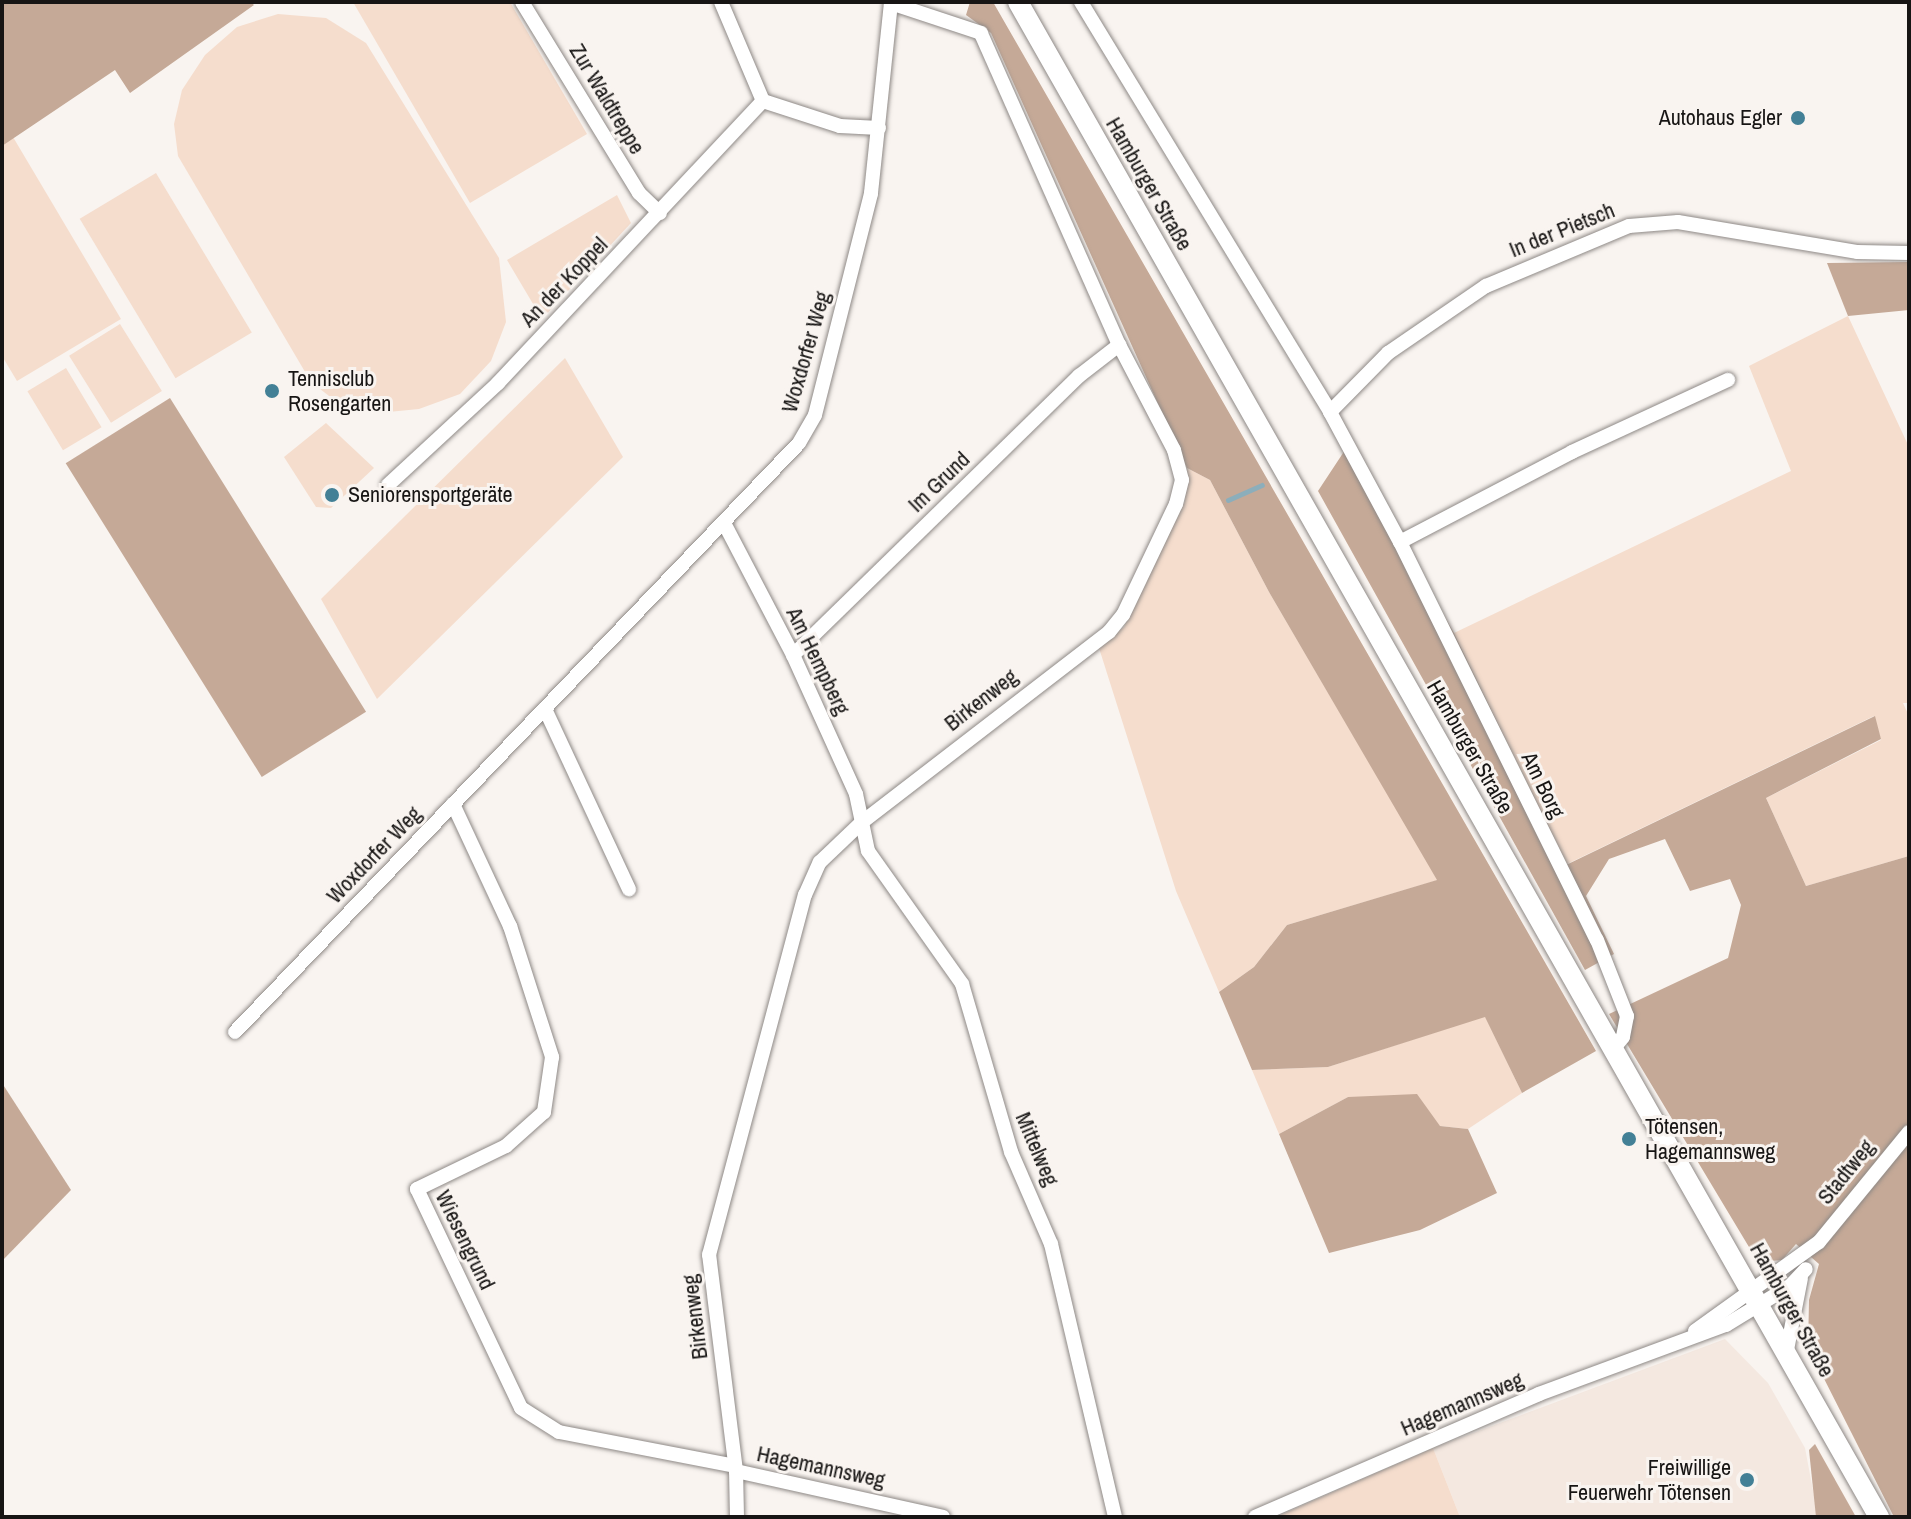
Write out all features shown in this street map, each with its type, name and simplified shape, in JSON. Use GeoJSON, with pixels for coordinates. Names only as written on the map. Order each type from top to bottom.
{"type":"FeatureCollection","features":[{"type":"Feature","properties":{"kind":"main road","name":"Hamburger Straße"},"geometry":{"type":"LineString","coordinates":[[1018,2],[1758,1296],[1879,1517]]}},
{"type":"Feature","properties":{"kind":"street","name":"Zur Waldtreppe"},"geometry":{"type":"LineString","coordinates":[[522,2],[639,193],[660,213]]}},
{"type":"Feature","properties":{"kind":"street"},"geometry":{"type":"LineString","coordinates":[[721,2],[763,101],[840,126],[879,128]]}},
{"type":"Feature","properties":{"kind":"street","name":"Am Borg"},"geometry":{"type":"LineString","coordinates":[[1081,2],[1330,412],[1400,542],[1597,940],[1627,1016],[1623,1037],[1614,1048]]}},
{"type":"Feature","properties":{"kind":"street","name":"Woxdorfer Weg"},"geometry":{"type":"LineString","coordinates":[[235,1032],[799,443],[815,415],[871,193],[891,3]]}},
{"type":"Feature","properties":{"kind":"street","name":"Birkenweg"},"geometry":{"type":"LineString","coordinates":[[737,1517],[736,1469],[709,1255],[712,1231],[805,895],[820,862],[861,823],[1109,632],[1123,615],[1176,504],[1182,480],[1174,450],[1119,345],[981,33],[891,3]]}},
{"type":"Feature","properties":{"kind":"street","name":"An der Koppel"},"geometry":{"type":"LineString","coordinates":[[388,485],[498,383],[763,101]]}},
{"type":"Feature","properties":{"kind":"street","name":"In der Pietsch"},"geometry":{"type":"LineString","coordinates":[[1330,412],[1388,353],[1486,286],[1629,226],[1654,221],[1701,224],[1857,252],[1909,253]]}},
{"type":"Feature","properties":{"kind":"street","name":"Im Grund"},"geometry":{"type":"LineString","coordinates":[[793,655],[1079,376],[1119,345]]}},
{"type":"Feature","properties":{"kind":"street"},"geometry":{"type":"LineString","coordinates":[[1400,542],[1572,452],[1728,380]]}},
{"type":"Feature","properties":{"kind":"street","name":"Am Hempberg"},"geometry":{"type":"LineString","coordinates":[[724,523],[793,655],[856,794],[861,823]]}},
{"type":"Feature","properties":{"kind":"street"},"geometry":{"type":"LineString","coordinates":[[545,709],[629,889]]}},
{"type":"Feature","properties":{"kind":"street","name":"Wiesengrund"},"geometry":{"type":"LineString","coordinates":[[453,804],[510,926],[552,1057],[544,1112],[506,1146],[417,1189],[521,1408],[559,1432],[736,1469]]}},
{"type":"Feature","properties":{"kind":"street","name":"Mittelweg"},"geometry":{"type":"LineString","coordinates":[[861,823],[868,851],[962,984],[969,1002],[1006,1138],[1051,1244],[1115,1517]]}},
{"type":"Feature","properties":{"kind":"street","name":"Stadtweg"},"geometry":{"type":"LineString","coordinates":[[1758,1296],[1819,1242],[1909,1132]]}},
{"type":"Feature","properties":{"kind":"street","name":"Stadtweg"},"geometry":{"type":"LineString","coordinates":[[1787,1350],[1796,1290],[1819,1242]]}},
{"type":"Feature","properties":{"kind":"street","name":"Stadtweg"},"geometry":{"type":"LineString","coordinates":[[1758,1296],[1806,1269]]}},
{"type":"Feature","properties":{"kind":"street","name":"Hagemannsweg"},"geometry":{"type":"LineString","coordinates":[[1255,1517],[1689,1336],[1758,1296]]}},
{"type":"Feature","properties":{"kind":"street","name":"Hagemannsweg"},"geometry":{"type":"LineString","coordinates":[[736,1469],[943,1517]]}},
{"type":"Feature","properties":{"kind":"shaded area"},"geometry":{"type":"Polygon","coordinates":[[[2,2],[251,2],[254,5],[130,93],[115,70],[2,146],[2,2]]]}},
{"type":"Feature","properties":{"kind":"shaded area"},"geometry":{"type":"Polygon","coordinates":[[[353,2],[510,2],[587,134],[470,203],[353,2]]]}},
{"type":"Feature","properties":{"kind":"shaded area"},"geometry":{"type":"Polygon","coordinates":[[[970,2],[993,2],[1596,1051],[1522,1093],[1485,1017],[1328,1067],[1252,1070],[1219,992],[1254,967],[1287,925],[1437,880],[1269,592],[1210,480],[1187,468],[991,33],[966,15],[970,2]]]}},
{"type":"Feature","properties":{"kind":"shaded area"},"geometry":{"type":"Polygon","coordinates":[[[278,14],[326,18],[366,43],[499,258],[506,322],[491,361],[460,394],[419,409],[378,413],[342,406],[311,382],[178,156],[174,124],[182,90],[205,55],[237,27],[278,14]]]}},
{"type":"Feature","properties":{"kind":"shaded area"},"geometry":{"type":"Polygon","coordinates":[[[13,137],[121,319],[17,381],[2,356],[2,146],[13,137]]]}},
{"type":"Feature","properties":{"kind":"shaded area"},"geometry":{"type":"Polygon","coordinates":[[[156,173],[252,332],[176,378],[80,219],[156,173]]]}},
{"type":"Feature","properties":{"kind":"shaded area"},"geometry":{"type":"Polygon","coordinates":[[[617,195],[631,223],[542,319],[507,260],[617,195]]]}},
{"type":"Feature","properties":{"kind":"shaded area"},"geometry":{"type":"Polygon","coordinates":[[[1909,262],[1909,310],[1848,316],[1827,263],[1909,262]]]}},
{"type":"Feature","properties":{"kind":"shaded area"},"geometry":{"type":"Polygon","coordinates":[[[1848,316],[1909,447],[1909,703],[1903,703],[1909,716],[1909,856],[1806,886],[1766,798],[1881,740],[1874,716],[1565,865],[1454,633],[1791,471],[1749,366],[1848,316]]]}},
{"type":"Feature","properties":{"kind":"shaded area"},"geometry":{"type":"Polygon","coordinates":[[[120,324],[162,391],[111,423],[69,356],[120,324]]]}},
{"type":"Feature","properties":{"kind":"shaded area"},"geometry":{"type":"Polygon","coordinates":[[[565,358],[623,457],[377,699],[321,599],[565,358]]]}},
{"type":"Feature","properties":{"kind":"shaded area"},"geometry":{"type":"Polygon","coordinates":[[[66,368],[102,427],[63,450],[27,391],[66,368]]]}},
{"type":"Feature","properties":{"kind":"shaded area"},"geometry":{"type":"Polygon","coordinates":[[[170,398],[366,712],[262,777],[66,463],[170,398]]]}},
{"type":"Feature","properties":{"kind":"shaded area"},"geometry":{"type":"Polygon","coordinates":[[[326,423],[374,468],[331,508],[316,507],[284,457],[326,423]]]}},
{"type":"Feature","properties":{"kind":"shaded area"},"geometry":{"type":"Polygon","coordinates":[[[1347,447],[1454,633],[1566,865],[1875,716],[1881,739],[1766,798],[1806,886],[1909,856],[1909,1517],[1894,1517],[1808,1347],[1809,1300],[1819,1264],[1796,1244],[1782,1260],[1758,1262],[1609,1014],[1728,958],[1741,905],[1730,879],[1690,891],[1665,839],[1609,859],[1586,896],[1614,954],[1585,970],[1318,491],[1347,447]]]}},
{"type":"Feature","properties":{"kind":"shaded area"},"geometry":{"type":"Polygon","coordinates":[[[1187,468],[1210,480],[1269,592],[1438,880],[1287,925],[1254,967],[1219,992],[1176,891],[1099,648],[1124,627],[1185,501],[1187,468]]]}},
{"type":"Feature","properties":{"kind":"shaded area"},"geometry":{"type":"Polygon","coordinates":[[[1485,1016],[1522,1093],[1468,1129],[1440,1126],[1348,1097],[1279,1134],[1252,1070],[1328,1067],[1485,1016]]]}},
{"type":"Feature","properties":{"kind":"shaded area"},"geometry":{"type":"Polygon","coordinates":[[[2,1083],[71,1190],[2,1261],[2,1083]]]}},
{"type":"Feature","properties":{"kind":"shaded area"},"geometry":{"type":"Polygon","coordinates":[[[1417,1094],[1440,1126],[1468,1129],[1497,1193],[1420,1230],[1329,1253],[1279,1134],[1348,1097],[1417,1094]]]}},
{"type":"Feature","properties":{"kind":"shaded area"},"geometry":{"type":"Polygon","coordinates":[[[1725,1339],[1768,1383],[1805,1448],[1818,1517],[1460,1517],[1433,1448],[1725,1339]]]}},
{"type":"Feature","properties":{"kind":"shaded area"},"geometry":{"type":"Polygon","coordinates":[[[1815,1444],[1856,1517],[1816,1517],[1809,1450],[1815,1444]]]}},
{"type":"Feature","properties":{"kind":"shaded area"},"geometry":{"type":"Polygon","coordinates":[[[1433,1448],[1460,1517],[1276,1517],[1433,1448]]]}},
{"type":"Feature","properties":{"kind":"waterway"},"geometry":{"type":"LineString","coordinates":[[1228,500],[1262,485]]}},
{"type":"Feature","properties":{"kind":"place","name":"Autohaus Egler"},"geometry":{"type":"Point","coordinates":[1798,118]}},
{"type":"Feature","properties":{"kind":"place","name":"Tennisclub Rosengarten"},"geometry":{"type":"Point","coordinates":[272,391]}},
{"type":"Feature","properties":{"kind":"place","name":"Seniorensportgeräte"},"geometry":{"type":"Point","coordinates":[332,495]}},
{"type":"Feature","properties":{"kind":"place","name":"Tötensen, Hagemannsweg"},"geometry":{"type":"Point","coordinates":[1629,1139]}},
{"type":"Feature","properties":{"kind":"place","name":"Freiwillige Feuerwehr Tötensen"},"geometry":{"type":"Point","coordinates":[1747,1480]}}]}
